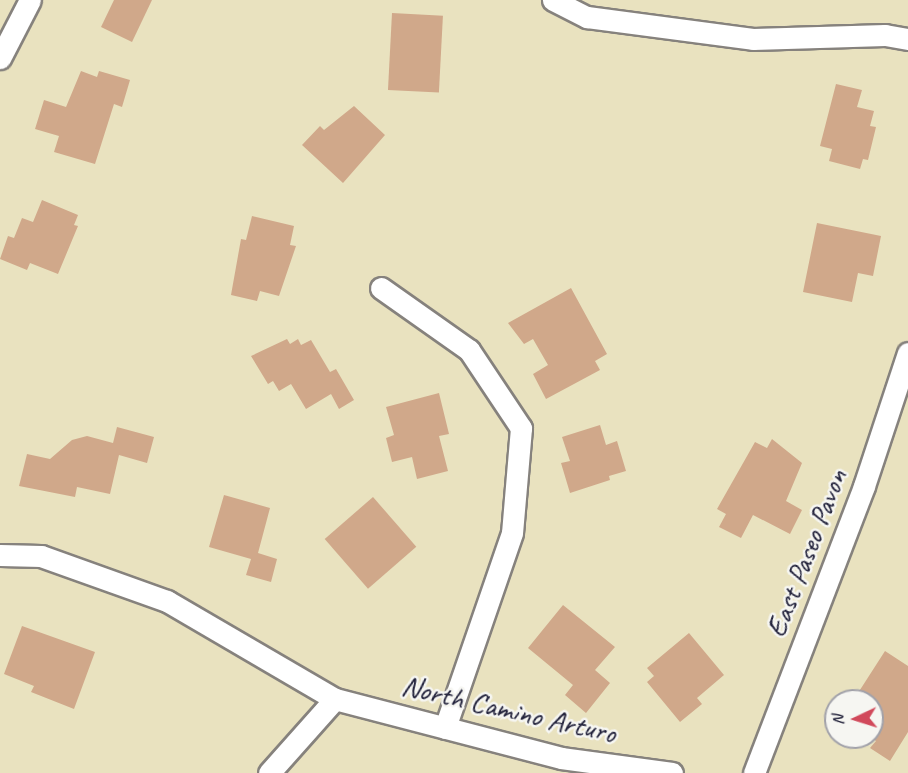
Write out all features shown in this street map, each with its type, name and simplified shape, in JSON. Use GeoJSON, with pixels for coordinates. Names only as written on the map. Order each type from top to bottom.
{"type":"FeatureCollection","features":[{"type":"Feature","properties":{"kind":"street"},"geometry":{"type":"LineString","coordinates":[[0,58],[30,0]]}},
{"type":"Feature","properties":{"kind":"street"},"geometry":{"type":"LineString","coordinates":[[554,0],[587,17],[753,39],[885,35],[908,39]]}},
{"type":"Feature","properties":{"kind":"street"},"geometry":{"type":"LineString","coordinates":[[381,288],[469,350],[521,428],[512,533],[445,728]]}},
{"type":"Feature","properties":{"kind":"street","name":"East Paseo Pavon"},"geometry":{"type":"LineString","coordinates":[[754,773],[864,486],[908,353]]}},
{"type":"Feature","properties":{"kind":"street","name":"North Camino Arturo"},"geometry":{"type":"LineString","coordinates":[[0,555],[41,556],[167,601],[335,699],[561,758],[672,773]]}},
{"type":"Feature","properties":{"kind":"street"},"geometry":{"type":"LineString","coordinates":[[269,773],[335,699]]}},
{"type":"Feature","properties":{"kind":"building"},"geometry":{"type":"Polygon","coordinates":[[[114,0],[152,0],[132,42],[101,27],[114,0]]]}},
{"type":"Feature","properties":{"kind":"building"},"geometry":{"type":"Polygon","coordinates":[[[392,13],[443,16],[439,93],[388,90],[392,13]]]}},
{"type":"Feature","properties":{"kind":"building"},"geometry":{"type":"Polygon","coordinates":[[[81,71],[97,77],[99,71],[130,80],[122,107],[114,104],[95,164],[54,152],[59,136],[35,129],[44,100],[66,107],[81,71]]]}},
{"type":"Feature","properties":{"kind":"building"},"geometry":{"type":"Polygon","coordinates":[[[836,84],[862,90],[857,107],[874,111],[870,126],[876,127],[868,160],[863,159],[860,169],[829,161],[832,149],[820,146],[836,84]]]}},
{"type":"Feature","properties":{"kind":"building"},"geometry":{"type":"Polygon","coordinates":[[[354,106],[385,135],[343,183],[302,145],[320,126],[324,130],[354,106]]]}},
{"type":"Feature","properties":{"kind":"building"},"geometry":{"type":"Polygon","coordinates":[[[42,200],[78,215],[74,225],[78,226],[58,274],[30,263],[27,270],[0,259],[8,236],[14,238],[22,218],[33,222],[42,200]]]}},
{"type":"Feature","properties":{"kind":"building"},"geometry":{"type":"Polygon","coordinates":[[[252,216],[294,226],[290,245],[296,246],[279,296],[260,291],[257,301],[231,295],[241,239],[246,240],[252,216]]]}},
{"type":"Feature","properties":{"kind":"building"},"geometry":{"type":"Polygon","coordinates":[[[817,223],[881,236],[873,276],[858,273],[852,302],[803,292],[817,223]]]}},
{"type":"Feature","properties":{"kind":"building"},"geometry":{"type":"Polygon","coordinates":[[[571,288],[607,354],[595,361],[600,370],[546,399],[533,374],[548,365],[533,339],[524,344],[508,323],[571,288]]]}},
{"type":"Feature","properties":{"kind":"building"},"geometry":{"type":"Polygon","coordinates":[[[287,339],[290,344],[298,339],[301,345],[311,340],[330,372],[336,369],[354,400],[339,409],[331,394],[306,409],[291,384],[279,391],[273,381],[268,384],[251,356],[287,339]]]}},
{"type":"Feature","properties":{"kind":"building"},"geometry":{"type":"Polygon","coordinates":[[[439,393],[449,434],[439,436],[448,471],[417,479],[412,457],[392,462],[386,438],[394,435],[386,407],[439,393]]]}},
{"type":"Feature","properties":{"kind":"building"},"geometry":{"type":"Polygon","coordinates":[[[600,425],[606,445],[617,441],[626,471],[609,476],[610,480],[570,493],[561,463],[570,461],[562,437],[600,425]]]}},
{"type":"Feature","properties":{"kind":"building"},"geometry":{"type":"Polygon","coordinates":[[[117,427],[154,437],[147,463],[119,455],[110,494],[77,487],[75,497],[19,486],[27,454],[50,459],[72,440],[87,436],[113,443],[117,427]]]}},
{"type":"Feature","properties":{"kind":"building"},"geometry":{"type":"Polygon","coordinates":[[[772,439],[802,463],[786,501],[802,510],[790,534],[753,515],[741,538],[719,527],[726,514],[717,509],[755,442],[767,448],[772,439]]]}},
{"type":"Feature","properties":{"kind":"building"},"geometry":{"type":"Polygon","coordinates":[[[224,495],[270,508],[258,553],[277,559],[271,582],[246,575],[251,559],[209,547],[224,495]]]}},
{"type":"Feature","properties":{"kind":"building"},"geometry":{"type":"Polygon","coordinates":[[[373,497],[416,547],[368,589],[325,539],[373,497]]]}},
{"type":"Feature","properties":{"kind":"building"},"geometry":{"type":"Polygon","coordinates":[[[563,605],[615,647],[595,670],[610,683],[586,713],[565,695],[573,685],[528,648],[563,605]]]}},
{"type":"Feature","properties":{"kind":"building"},"geometry":{"type":"Polygon","coordinates":[[[22,626],[95,652],[74,709],[31,692],[34,686],[4,674],[22,626]]]}},
{"type":"Feature","properties":{"kind":"building"},"geometry":{"type":"Polygon","coordinates":[[[689,633],[724,675],[697,698],[702,704],[680,722],[647,682],[654,676],[647,668],[689,633]]]}},
{"type":"Feature","properties":{"kind":"building"},"geometry":{"type":"Polygon","coordinates":[[[885,651],[908,666],[908,732],[890,761],[872,749],[884,749],[884,689],[861,689],[885,651]]]}}]}
